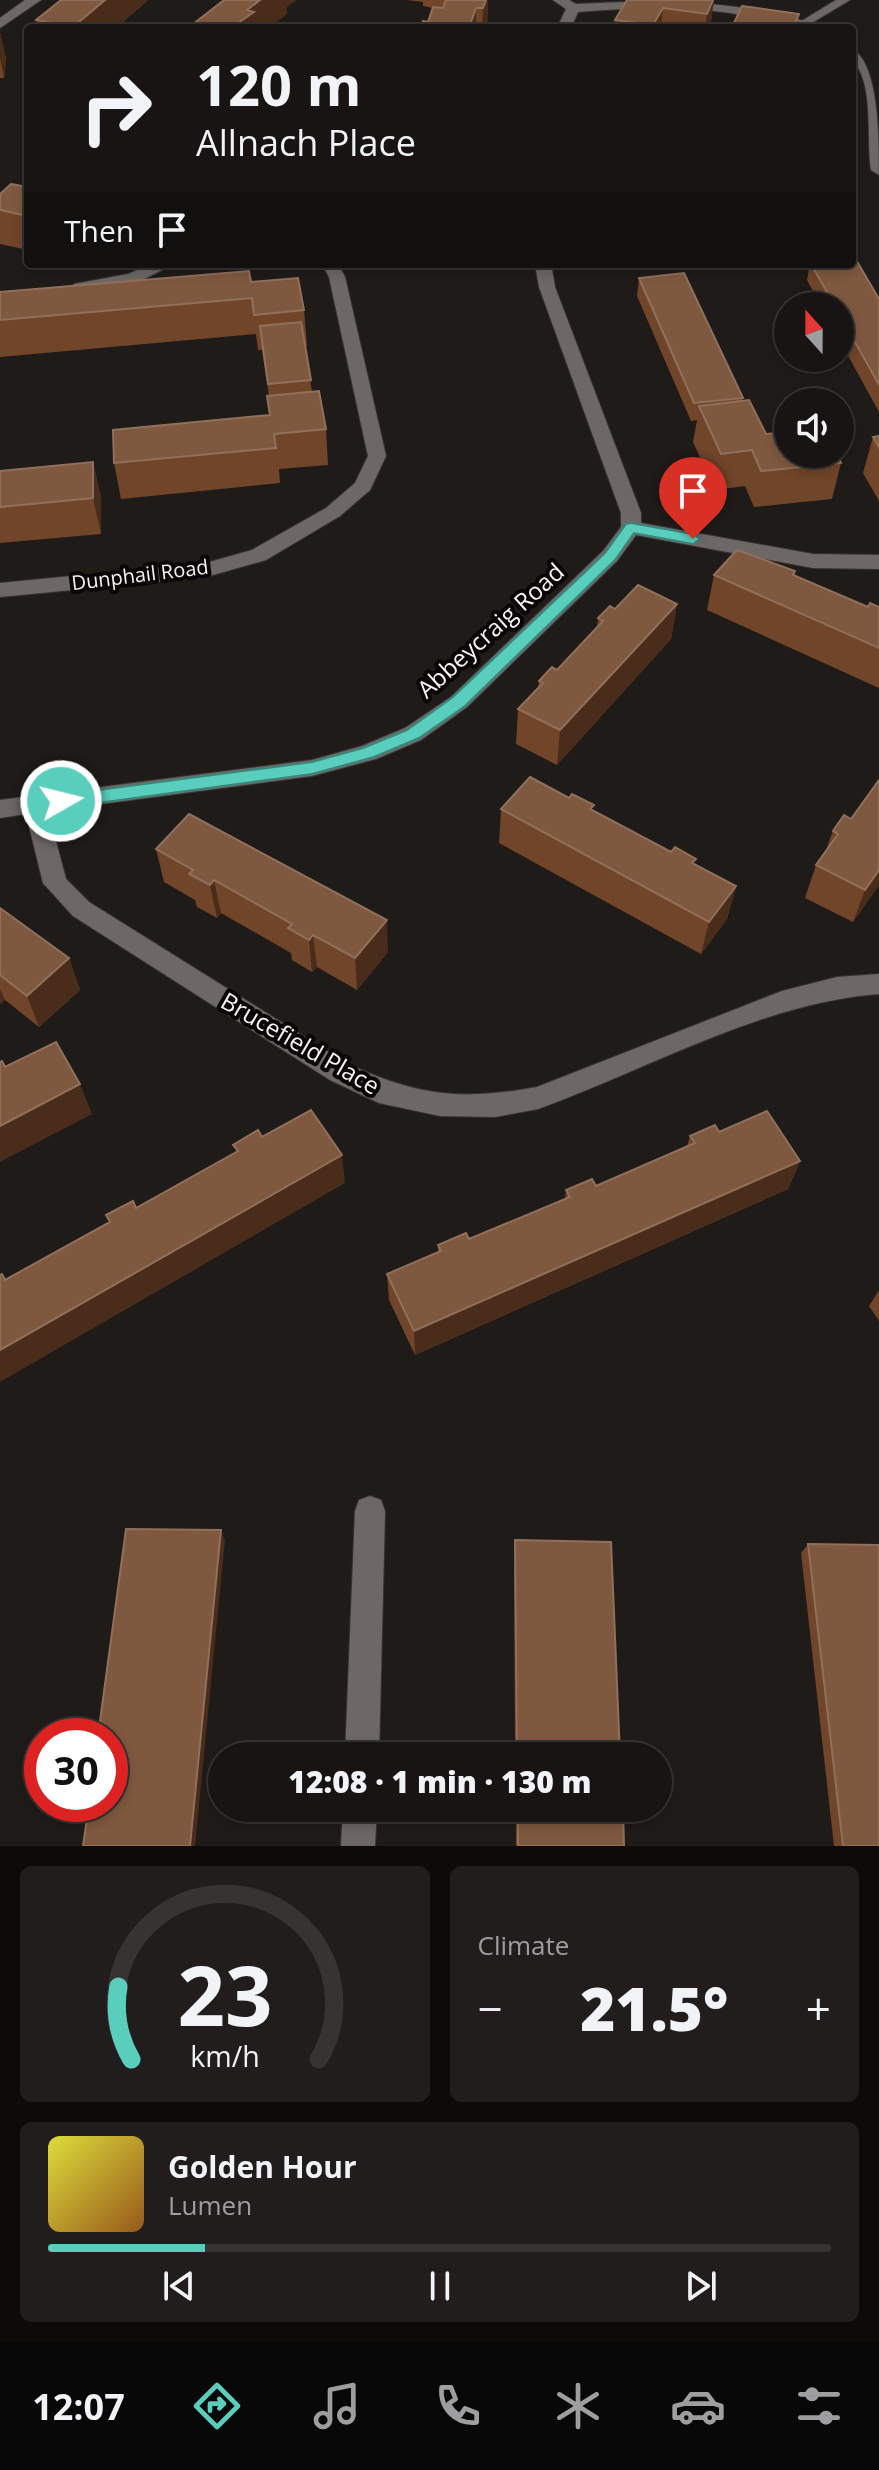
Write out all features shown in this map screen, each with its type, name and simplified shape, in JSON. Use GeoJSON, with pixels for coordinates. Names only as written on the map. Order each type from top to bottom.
{"type":"FeatureCollection","features":[{"type":"Feature","properties":{"kind":"street"},"geometry":{"type":"LineString","coordinates":[[0,24],[34,0]]}},
{"type":"Feature","properties":{"kind":"street"},"geometry":{"type":"LineString","coordinates":[[564,24],[567,4],[683,3],[754,12],[798,24]]}},
{"type":"Feature","properties":{"kind":"street"},"geometry":{"type":"LineString","coordinates":[[856,57],[866,66],[873,85],[874,153],[879,170]]}},
{"type":"Feature","properties":{"kind":"street"},"geometry":{"type":"LineString","coordinates":[[67,289],[132,278],[156,268]]}},
{"type":"Feature","properties":{"kind":"street","name":"Dunphail Road"},"geometry":{"type":"LineString","coordinates":[[0,590],[206,570],[259,555],[333,512],[363,486],[377,456],[337,277],[332,268]]}},
{"type":"Feature","properties":{"kind":"street"},"geometry":{"type":"LineString","coordinates":[[544,268],[547,287],[627,499],[631,528],[813,561],[879,562]]}},
{"type":"Feature","properties":{"kind":"street","name":"Abbeycraig Road"},"geometry":{"type":"LineString","coordinates":[[0,809],[312,768],[368,753],[413,734],[459,702],[610,556],[631,528]]}},
{"type":"Feature","properties":{"kind":"street","name":"Brucefield Place"},"geometry":{"type":"LineString","coordinates":[[35,805],[55,883],[81,909],[339,1072],[388,1095],[440,1105],[495,1106],[538,1098],[782,1001],[837,987],[879,984]]}},
{"type":"Feature","properties":{"kind":"street"},"geometry":{"type":"LineString","coordinates":[[362,1742],[370,1511]]}},
{"type":"Feature","properties":{"kind":"street"},"geometry":{"type":"LineString","coordinates":[[358,1846],[359,1822]]}},
{"type":"Feature","properties":{"kind":"lane"},"geometry":{"type":"LineString","coordinates":[[808,24],[844,0]]}},
{"type":"Feature","properties":{"kind":"building"},"geometry":{"type":"Polygon","coordinates":[[[61,0],[105,0],[77,24],[36,20],[61,0]]]}},
{"type":"Feature","properties":{"kind":"building"},"geometry":{"type":"Polygon","coordinates":[[[224,0],[260,0],[247,10],[254,12],[236,24],[193,24],[224,0]]]}},
{"type":"Feature","properties":{"kind":"building"},"geometry":{"type":"Polygon","coordinates":[[[446,0],[486,0],[483,8],[476,8],[470,24],[422,24],[423,21],[428,22],[433,7],[443,8],[446,0]]]}},
{"type":"Feature","properties":{"kind":"building"},"geometry":{"type":"Polygon","coordinates":[[[627,0],[713,0],[707,14],[663,8],[654,24],[615,20],[627,0]]]}},
{"type":"Feature","properties":{"kind":"building"},"geometry":{"type":"Polygon","coordinates":[[[742,6],[799,14],[795,24],[734,23],[742,6]]]}},
{"type":"Feature","properties":{"kind":"building"},"geometry":{"type":"Polygon","coordinates":[[[11,184],[24,186],[24,215],[0,210],[0,194],[11,184]]]}},
{"type":"Feature","properties":{"kind":"building"},"geometry":{"type":"Polygon","coordinates":[[[856,260],[879,299],[879,385],[854,340],[854,292],[827,292],[813,268],[856,268],[856,260]]]}},
{"type":"Feature","properties":{"kind":"building"},"geometry":{"type":"Polygon","coordinates":[[[249,271],[251,282],[298,278],[304,310],[254,315],[252,298],[0,320],[0,292],[249,271]]]}},
{"type":"Feature","properties":{"kind":"building"},"geometry":{"type":"Polygon","coordinates":[[[684,273],[743,398],[694,403],[639,278],[684,273]]]}},
{"type":"Feature","properties":{"kind":"building"},"geometry":{"type":"Polygon","coordinates":[[[301,322],[311,380],[268,384],[260,326],[301,322]]]}},
{"type":"Feature","properties":{"kind":"building"},"geometry":{"type":"Polygon","coordinates":[[[319,391],[326,429],[274,434],[276,448],[114,463],[113,430],[270,415],[267,396],[319,391]]]}},
{"type":"Feature","properties":{"kind":"building"},"geometry":{"type":"Polygon","coordinates":[[[749,400],[766,434],[774,433],[774,468],[791,468],[761,471],[752,450],[721,454],[699,406],[749,400]]]}},
{"type":"Feature","properties":{"kind":"building"},"geometry":{"type":"Polygon","coordinates":[[[93,462],[93,498],[0,507],[0,471],[93,462]]]}},
{"type":"Feature","properties":{"kind":"building"},"geometry":{"type":"Polygon","coordinates":[[[737,550],[795,571],[793,575],[868,607],[870,603],[879,607],[879,648],[714,575],[737,550]]]}},
{"type":"Feature","properties":{"kind":"building"},"geometry":{"type":"Polygon","coordinates":[[[638,585],[677,604],[560,730],[518,709],[543,683],[539,681],[552,667],[557,670],[603,621],[598,618],[610,606],[615,609],[638,585]]]}},
{"type":"Feature","properties":{"kind":"building"},"geometry":{"type":"Polygon","coordinates":[[[530,777],[569,798],[572,794],[594,805],[590,809],[671,852],[675,847],[696,859],[692,863],[736,886],[709,922],[501,809],[530,777]]]}},
{"type":"Feature","properties":{"kind":"building"},"geometry":{"type":"Polygon","coordinates":[[[879,780],[879,870],[865,890],[816,865],[838,834],[833,831],[844,815],[851,819],[879,780]]]}},
{"type":"Feature","properties":{"kind":"building"},"geometry":{"type":"Polygon","coordinates":[[[189,814],[387,920],[355,958],[313,935],[309,940],[288,928],[292,924],[214,880],[210,885],[189,874],[193,870],[156,849],[189,814]]]}},
{"type":"Feature","properties":{"kind":"building"},"geometry":{"type":"Polygon","coordinates":[[[0,908],[69,958],[27,996],[0,975],[0,908]]]}},
{"type":"Feature","properties":{"kind":"building"},"geometry":{"type":"Polygon","coordinates":[[[56,1042],[80,1084],[0,1126],[0,1062],[5,1067],[56,1042]]]}},
{"type":"Feature","properties":{"kind":"building"},"geometry":{"type":"Polygon","coordinates":[[[311,1110],[342,1155],[0,1350],[0,1275],[5,1280],[110,1222],[106,1215],[133,1201],[136,1208],[238,1151],[233,1145],[258,1130],[262,1137],[311,1110]]]}},
{"type":"Feature","properties":{"kind":"building"},"geometry":{"type":"Polygon","coordinates":[[[767,1111],[800,1161],[414,1331],[387,1274],[441,1251],[438,1245],[466,1233],[469,1239],[570,1197],[566,1190],[592,1179],[596,1186],[695,1143],[690,1136],[715,1125],[719,1132],[767,1111]]]}},
{"type":"Feature","properties":{"kind":"building"},"geometry":{"type":"Polygon","coordinates":[[[126,1529],[221,1530],[190,1846],[83,1846],[86,1822],[128,1822],[128,1718],[100,1718],[126,1529]]]}},
{"type":"Feature","properties":{"kind":"building"},"geometry":{"type":"Polygon","coordinates":[[[515,1540],[611,1542],[619,1742],[517,1742],[515,1540]]]}},
{"type":"Feature","properties":{"kind":"building"},"geometry":{"type":"Polygon","coordinates":[[[808,1544],[879,1545],[879,1846],[843,1846],[808,1544]]]}},
{"type":"Feature","properties":{"kind":"building"},"geometry":{"type":"Polygon","coordinates":[[[518,1822],[623,1822],[624,1846],[518,1846],[518,1822]]]}},
{"type":"Feature","properties":{"kind":"route"},"geometry":{"type":"LineString","coordinates":[[61,801],[312,768],[368,753],[413,734],[459,702],[610,556],[631,528],[693,539]]}}]}
